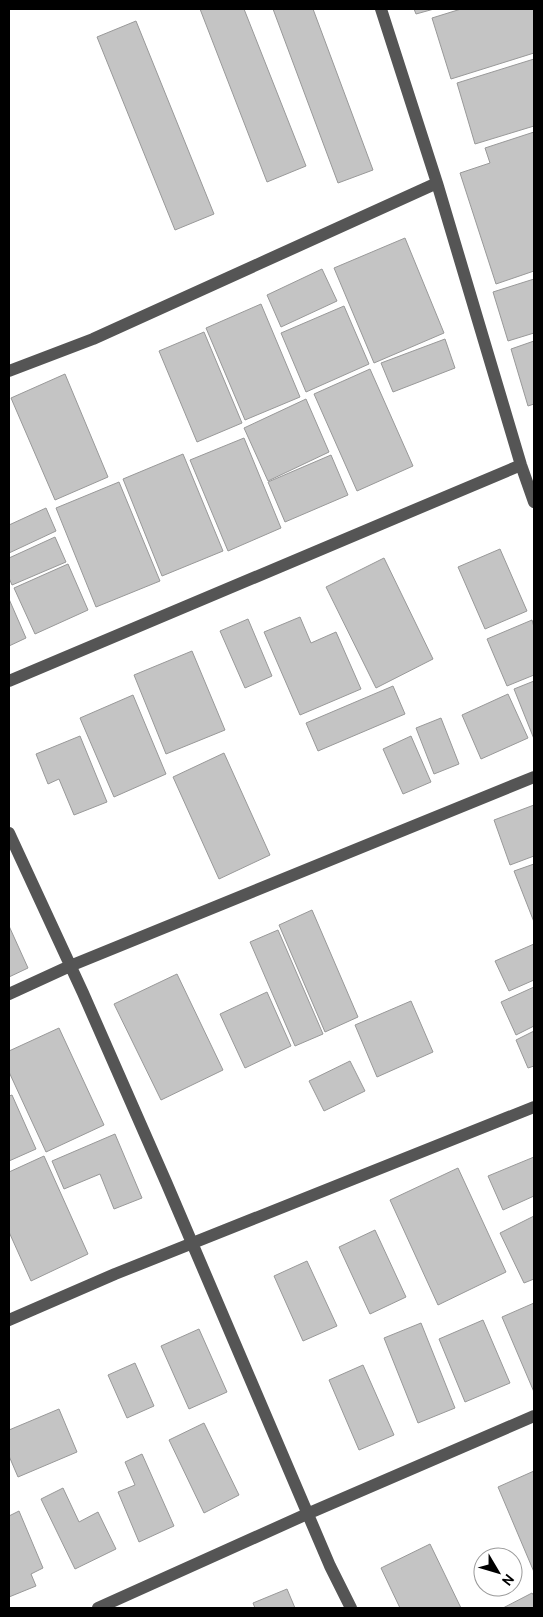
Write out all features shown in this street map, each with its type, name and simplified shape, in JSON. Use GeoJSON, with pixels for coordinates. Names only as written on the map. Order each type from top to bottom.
{"type":"FeatureCollection","features":[{"type":"Feature","properties":{"kind":"lane"},"geometry":{"type":"LineString","coordinates":[[381,9],[437,183],[521,465],[534,502]]}},
{"type":"Feature","properties":{"kind":"lane"},"geometry":{"type":"LineString","coordinates":[[9,371],[93,339],[437,183]]}},
{"type":"Feature","properties":{"kind":"lane"},"geometry":{"type":"LineString","coordinates":[[9,681],[521,465]]}},
{"type":"Feature","properties":{"kind":"lane"},"geometry":{"type":"LineString","coordinates":[[9,994],[70,966],[534,777]]}},
{"type":"Feature","properties":{"kind":"lane"},"geometry":{"type":"LineString","coordinates":[[9,833],[192,1243],[307,1514],[351,1608]]}},
{"type":"Feature","properties":{"kind":"lane"},"geometry":{"type":"LineString","coordinates":[[9,1320],[192,1243],[534,1107]]}},
{"type":"Feature","properties":{"kind":"lane"},"geometry":{"type":"LineString","coordinates":[[98,1608],[307,1514],[534,1416]]}},
{"type":"Feature","properties":{"kind":"building"},"geometry":{"type":"Polygon","coordinates":[[[200,9],[244,9],[306,166],[267,182],[200,9]]]}},
{"type":"Feature","properties":{"kind":"building"},"geometry":{"type":"Polygon","coordinates":[[[273,9],[313,9],[373,170],[338,183],[273,9]]]}},
{"type":"Feature","properties":{"kind":"building"},"geometry":{"type":"Polygon","coordinates":[[[414,9],[434,9],[416,14],[414,9]]]}},
{"type":"Feature","properties":{"kind":"building"},"geometry":{"type":"Polygon","coordinates":[[[461,9],[534,9],[534,53],[451,79],[432,18],[461,9]]]}},
{"type":"Feature","properties":{"kind":"building"},"geometry":{"type":"Polygon","coordinates":[[[136,21],[214,214],[175,230],[97,37],[136,21]]]}},
{"type":"Feature","properties":{"kind":"building"},"geometry":{"type":"Polygon","coordinates":[[[534,59],[534,126],[475,144],[457,83],[534,59]]]}},
{"type":"Feature","properties":{"kind":"building"},"geometry":{"type":"Polygon","coordinates":[[[534,132],[534,271],[496,284],[460,173],[490,163],[485,148],[534,132]]]}},
{"type":"Feature","properties":{"kind":"building"},"geometry":{"type":"Polygon","coordinates":[[[405,238],[444,333],[374,363],[334,268],[405,238]]]}},
{"type":"Feature","properties":{"kind":"building"},"geometry":{"type":"Polygon","coordinates":[[[322,269],[337,301],[281,327],[267,295],[322,269]]]}},
{"type":"Feature","properties":{"kind":"building"},"geometry":{"type":"Polygon","coordinates":[[[534,279],[534,333],[508,341],[493,292],[534,279]]]}},
{"type":"Feature","properties":{"kind":"building"},"geometry":{"type":"Polygon","coordinates":[[[261,304],[300,397],[245,420],[206,328],[261,304]]]}},
{"type":"Feature","properties":{"kind":"building"},"geometry":{"type":"Polygon","coordinates":[[[344,306],[369,364],[306,392],[281,333],[344,306]]]}},
{"type":"Feature","properties":{"kind":"building"},"geometry":{"type":"Polygon","coordinates":[[[204,332],[242,423],[197,442],[159,351],[204,332]]]}},
{"type":"Feature","properties":{"kind":"building"},"geometry":{"type":"Polygon","coordinates":[[[445,339],[455,368],[393,392],[381,363],[445,339]]]}},
{"type":"Feature","properties":{"kind":"building"},"geometry":{"type":"Polygon","coordinates":[[[534,341],[534,404],[528,406],[511,349],[534,341]]]}},
{"type":"Feature","properties":{"kind":"building"},"geometry":{"type":"Polygon","coordinates":[[[370,369],[413,466],[357,491],[314,394],[370,369]]]}},
{"type":"Feature","properties":{"kind":"building"},"geometry":{"type":"Polygon","coordinates":[[[65,374],[108,477],[55,500],[11,398],[65,374]]]}},
{"type":"Feature","properties":{"kind":"building"},"geometry":{"type":"Polygon","coordinates":[[[306,399],[329,452],[268,481],[244,428],[306,399]]]}},
{"type":"Feature","properties":{"kind":"building"},"geometry":{"type":"Polygon","coordinates":[[[244,438],[281,528],[228,551],[190,460],[244,438]]]}},
{"type":"Feature","properties":{"kind":"building"},"geometry":{"type":"Polygon","coordinates":[[[183,454],[223,551],[162,576],[123,479],[183,454]]]}},
{"type":"Feature","properties":{"kind":"building"},"geometry":{"type":"Polygon","coordinates":[[[331,455],[348,495],[285,522],[268,482],[331,455]]]}},
{"type":"Feature","properties":{"kind":"building"},"geometry":{"type":"Polygon","coordinates":[[[119,482],[160,581],[96,607],[56,508],[119,482]]]}},
{"type":"Feature","properties":{"kind":"building"},"geometry":{"type":"Polygon","coordinates":[[[46,508],[56,531],[9,553],[9,525],[46,508]]]}},
{"type":"Feature","properties":{"kind":"building"},"geometry":{"type":"Polygon","coordinates":[[[55,537],[66,562],[12,585],[9,578],[9,558],[55,537]]]}},
{"type":"Feature","properties":{"kind":"building"},"geometry":{"type":"Polygon","coordinates":[[[500,549],[527,611],[485,629],[458,567],[500,549]]]}},
{"type":"Feature","properties":{"kind":"building"},"geometry":{"type":"Polygon","coordinates":[[[384,558],[433,659],[376,688],[326,587],[384,558]]]}},
{"type":"Feature","properties":{"kind":"building"},"geometry":{"type":"Polygon","coordinates":[[[68,564],[88,610],[35,634],[14,588],[68,564]]]}},
{"type":"Feature","properties":{"kind":"building"},"geometry":{"type":"Polygon","coordinates":[[[9,599],[26,638],[9,646],[9,599]]]}},
{"type":"Feature","properties":{"kind":"building"},"geometry":{"type":"Polygon","coordinates":[[[300,617],[311,643],[336,632],[361,689],[300,715],[264,632],[300,617]]]}},
{"type":"Feature","properties":{"kind":"building"},"geometry":{"type":"Polygon","coordinates":[[[248,619],[272,676],[245,688],[220,631],[248,619]]]}},
{"type":"Feature","properties":{"kind":"building"},"geometry":{"type":"Polygon","coordinates":[[[532,620],[534,627],[534,675],[507,686],[487,639],[532,620]]]}},
{"type":"Feature","properties":{"kind":"building"},"geometry":{"type":"Polygon","coordinates":[[[192,651],[225,730],[166,754],[134,675],[192,651]]]}},
{"type":"Feature","properties":{"kind":"building"},"geometry":{"type":"Polygon","coordinates":[[[534,681],[534,739],[514,689],[534,681]]]}},
{"type":"Feature","properties":{"kind":"building"},"geometry":{"type":"Polygon","coordinates":[[[393,686],[405,714],[318,751],[306,723],[393,686]]]}},
{"type":"Feature","properties":{"kind":"building"},"geometry":{"type":"Polygon","coordinates":[[[508,694],[528,738],[481,759],[462,715],[508,694]]]}},
{"type":"Feature","properties":{"kind":"building"},"geometry":{"type":"Polygon","coordinates":[[[133,695],[166,774],[114,797],[80,718],[133,695]]]}},
{"type":"Feature","properties":{"kind":"building"},"geometry":{"type":"Polygon","coordinates":[[[441,718],[459,764],[434,774],[416,728],[441,718]]]}},
{"type":"Feature","properties":{"kind":"building"},"geometry":{"type":"Polygon","coordinates":[[[80,736],[107,802],[74,815],[59,779],[48,784],[36,754],[80,736]]]}},
{"type":"Feature","properties":{"kind":"building"},"geometry":{"type":"Polygon","coordinates":[[[411,736],[431,782],[403,794],[383,749],[411,736]]]}},
{"type":"Feature","properties":{"kind":"building"},"geometry":{"type":"Polygon","coordinates":[[[224,753],[270,855],[219,879],[173,777],[224,753]]]}},
{"type":"Feature","properties":{"kind":"building"},"geometry":{"type":"Polygon","coordinates":[[[534,805],[534,856],[510,865],[494,820],[534,805]]]}},
{"type":"Feature","properties":{"kind":"building"},"geometry":{"type":"Polygon","coordinates":[[[534,864],[534,922],[514,871],[534,864]]]}},
{"type":"Feature","properties":{"kind":"building"},"geometry":{"type":"Polygon","coordinates":[[[312,910],[358,1017],[325,1032],[279,925],[312,910]]]}},
{"type":"Feature","properties":{"kind":"building"},"geometry":{"type":"Polygon","coordinates":[[[9,926],[28,968],[9,977],[9,926]]]}},
{"type":"Feature","properties":{"kind":"building"},"geometry":{"type":"Polygon","coordinates":[[[278,930],[323,1034],[295,1046],[250,942],[278,930]]]}},
{"type":"Feature","properties":{"kind":"building"},"geometry":{"type":"Polygon","coordinates":[[[534,944],[534,980],[509,991],[495,961],[534,944]]]}},
{"type":"Feature","properties":{"kind":"building"},"geometry":{"type":"Polygon","coordinates":[[[177,974],[223,1070],[161,1100],[114,1004],[177,974]]]}},
{"type":"Feature","properties":{"kind":"building"},"geometry":{"type":"Polygon","coordinates":[[[534,987],[534,1026],[516,1035],[501,1002],[534,987]]]}},
{"type":"Feature","properties":{"kind":"building"},"geometry":{"type":"Polygon","coordinates":[[[267,992],[291,1046],[245,1068],[220,1014],[267,992]]]}},
{"type":"Feature","properties":{"kind":"building"},"geometry":{"type":"Polygon","coordinates":[[[411,1001],[433,1052],[377,1077],[355,1025],[411,1001]]]}},
{"type":"Feature","properties":{"kind":"building"},"geometry":{"type":"Polygon","coordinates":[[[59,1028],[104,1125],[46,1152],[9,1072],[9,1051],[59,1028]]]}},
{"type":"Feature","properties":{"kind":"building"},"geometry":{"type":"Polygon","coordinates":[[[534,1031],[534,1066],[528,1068],[516,1040],[534,1031]]]}},
{"type":"Feature","properties":{"kind":"building"},"geometry":{"type":"Polygon","coordinates":[[[350,1061],[365,1091],[324,1111],[309,1081],[350,1061]]]}},
{"type":"Feature","properties":{"kind":"building"},"geometry":{"type":"Polygon","coordinates":[[[12,1095],[36,1149],[9,1161],[9,1096],[12,1095]]]}},
{"type":"Feature","properties":{"kind":"building"},"geometry":{"type":"Polygon","coordinates":[[[115,1134],[142,1198],[114,1209],[100,1174],[64,1189],[52,1161],[115,1134]]]}},
{"type":"Feature","properties":{"kind":"building"},"geometry":{"type":"Polygon","coordinates":[[[44,1156],[88,1254],[31,1281],[9,1232],[9,1172],[44,1156]]]}},
{"type":"Feature","properties":{"kind":"building"},"geometry":{"type":"Polygon","coordinates":[[[534,1157],[534,1196],[503,1210],[488,1176],[534,1157]]]}},
{"type":"Feature","properties":{"kind":"building"},"geometry":{"type":"Polygon","coordinates":[[[458,1168],[506,1272],[438,1305],[390,1200],[458,1168]]]}},
{"type":"Feature","properties":{"kind":"building"},"geometry":{"type":"Polygon","coordinates":[[[534,1216],[534,1279],[524,1283],[500,1233],[534,1216]]]}},
{"type":"Feature","properties":{"kind":"building"},"geometry":{"type":"Polygon","coordinates":[[[375,1230],[406,1297],[370,1314],[339,1247],[375,1230]]]}},
{"type":"Feature","properties":{"kind":"building"},"geometry":{"type":"Polygon","coordinates":[[[307,1261],[337,1326],[303,1341],[274,1276],[307,1261]]]}},
{"type":"Feature","properties":{"kind":"building"},"geometry":{"type":"Polygon","coordinates":[[[534,1303],[534,1392],[502,1317],[534,1303]]]}},
{"type":"Feature","properties":{"kind":"building"},"geometry":{"type":"Polygon","coordinates":[[[483,1320],[510,1383],[465,1402],[439,1339],[483,1320]]]}},
{"type":"Feature","properties":{"kind":"building"},"geometry":{"type":"Polygon","coordinates":[[[421,1323],[455,1408],[418,1423],[384,1338],[421,1323]]]}},
{"type":"Feature","properties":{"kind":"building"},"geometry":{"type":"Polygon","coordinates":[[[199,1329],[227,1392],[189,1409],[161,1346],[199,1329]]]}},
{"type":"Feature","properties":{"kind":"building"},"geometry":{"type":"Polygon","coordinates":[[[135,1363],[154,1406],[127,1418],[108,1375],[135,1363]]]}},
{"type":"Feature","properties":{"kind":"building"},"geometry":{"type":"Polygon","coordinates":[[[363,1365],[394,1435],[359,1450],[329,1380],[363,1365]]]}},
{"type":"Feature","properties":{"kind":"building"},"geometry":{"type":"Polygon","coordinates":[[[59,1409],[77,1452],[18,1477],[9,1456],[9,1430],[59,1409]]]}},
{"type":"Feature","properties":{"kind":"building"},"geometry":{"type":"Polygon","coordinates":[[[204,1423],[239,1495],[204,1513],[169,1440],[204,1423]]]}},
{"type":"Feature","properties":{"kind":"building"},"geometry":{"type":"Polygon","coordinates":[[[142,1454],[174,1526],[139,1542],[118,1492],[135,1485],[125,1462],[142,1454]]]}},
{"type":"Feature","properties":{"kind":"building"},"geometry":{"type":"Polygon","coordinates":[[[534,1471],[534,1572],[498,1487],[534,1471]]]}},
{"type":"Feature","properties":{"kind":"building"},"geometry":{"type":"Polygon","coordinates":[[[63,1488],[79,1522],[98,1512],[116,1549],[75,1569],[41,1499],[63,1488]]]}},
{"type":"Feature","properties":{"kind":"building"},"geometry":{"type":"Polygon","coordinates":[[[19,1511],[43,1568],[31,1574],[36,1586],[9,1597],[9,1516],[19,1511]]]}},
{"type":"Feature","properties":{"kind":"building"},"geometry":{"type":"Polygon","coordinates":[[[430,1544],[461,1608],[400,1608],[381,1568],[430,1544]]]}},
{"type":"Feature","properties":{"kind":"building"},"geometry":{"type":"Polygon","coordinates":[[[287,1589],[295,1608],[255,1608],[253,1603],[287,1589]]]}},
{"type":"Feature","properties":{"kind":"building"},"geometry":{"type":"Polygon","coordinates":[[[532,1593],[534,1596],[534,1608],[503,1608],[532,1593]]]}}]}
